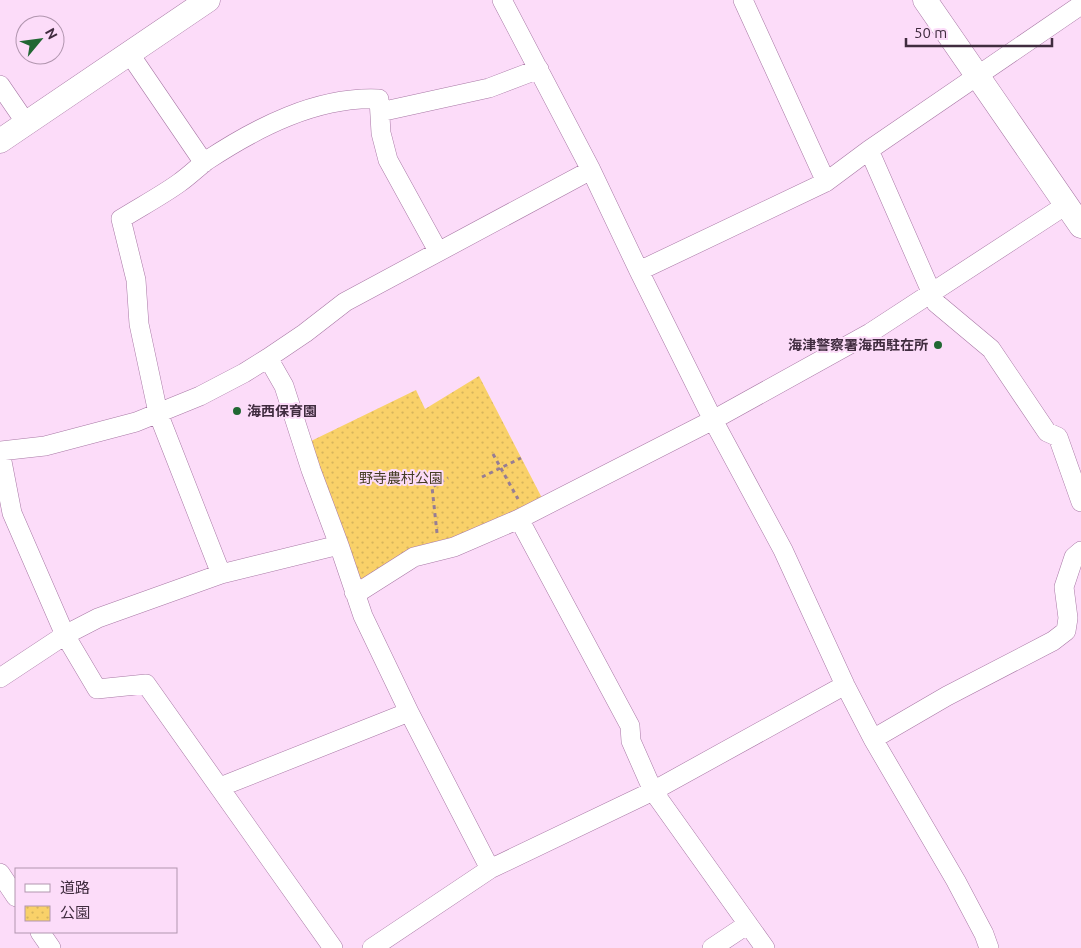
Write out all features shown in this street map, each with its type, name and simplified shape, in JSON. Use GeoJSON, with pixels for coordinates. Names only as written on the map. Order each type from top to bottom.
{"type":"FeatureCollection","features":[{"type":"Feature","properties":{"kind":"street"},"geometry":{"type":"LineString","coordinates":[[0,141],[208,0]]}},
{"type":"Feature","properties":{"kind":"street"},"geometry":{"type":"LineString","coordinates":[[502,0],[591,170],[713,420],[783,550],[845,685],[873,739],[956,881],[984,934],[989,948]]}},
{"type":"Feature","properties":{"kind":"street"},"geometry":{"type":"LineString","coordinates":[[743,0],[826,182]]}},
{"type":"Feature","properties":{"kind":"street"},"geometry":{"type":"LineString","coordinates":[[925,0],[1081,226]]}},
{"type":"Feature","properties":{"kind":"street"},"geometry":{"type":"LineString","coordinates":[[639,271],[826,182],[868,150],[1081,5]]}},
{"type":"Feature","properties":{"kind":"street"},"geometry":{"type":"LineString","coordinates":[[129,53],[204,163]]}},
{"type":"Feature","properties":{"kind":"street"},"geometry":{"type":"LineString","coordinates":[[380,112],[489,88],[539,69]]}},
{"type":"Feature","properties":{"kind":"street"},"geometry":{"type":"LineString","coordinates":[[0,85],[26,123]]}},
{"type":"Feature","properties":{"kind":"street"},"geometry":{"type":"LineString","coordinates":[[221,574],[158,413],[138,324],[136,280],[121,219],[180,182],[204,163],[250,134],[305,111],[359,98],[379,99],[381,133],[388,160],[438,251]]}},
{"type":"Feature","properties":{"kind":"street"},"geometry":{"type":"LineString","coordinates":[[868,150],[936,303],[991,349],[1047,432],[1058,437],[1081,502]]}},
{"type":"Feature","properties":{"kind":"street"},"geometry":{"type":"LineString","coordinates":[[333,948],[146,684],[97,689],[66,635],[12,514],[0,451],[45,446],[136,422],[200,396],[268,358],[305,333],[345,302],[591,170]]}},
{"type":"Feature","properties":{"kind":"street"},"geometry":{"type":"LineString","coordinates":[[354,592],[362,590],[438,542],[454,547],[514,511],[713,420],[870,333],[930,292],[1066,205]]}},
{"type":"Feature","properties":{"kind":"street"},"geometry":{"type":"LineString","coordinates":[[268,358],[284,386],[362,616],[490,869]]}},
{"type":"Feature","properties":{"kind":"street"},"geometry":{"type":"LineString","coordinates":[[514,511],[630,726],[630,741],[653,791],[764,948]]}},
{"type":"Feature","properties":{"kind":"street"},"geometry":{"type":"LineString","coordinates":[[0,678],[66,635],[98,618],[221,574],[339,545]]}},
{"type":"Feature","properties":{"kind":"street"},"geometry":{"type":"LineString","coordinates":[[873,739],[947,696],[1074,632],[1068,618],[1064,587],[1074,557],[1081,552]]}},
{"type":"Feature","properties":{"kind":"street"},"geometry":{"type":"LineString","coordinates":[[372,948],[490,869],[653,791],[845,685]]}},
{"type":"Feature","properties":{"kind":"street"},"geometry":{"type":"LineString","coordinates":[[220,787],[410,712]]}},
{"type":"Feature","properties":{"kind":"street"},"geometry":{"type":"LineString","coordinates":[[0,873],[15,896]]}},
{"type":"Feature","properties":{"kind":"street"},"geometry":{"type":"LineString","coordinates":[[712,948],[748,924]]}},
{"type":"Feature","properties":{"kind":"street"},"geometry":{"type":"LineString","coordinates":[[41,933],[51,948]]}},
{"type":"Feature","properties":{"kind":"path"},"geometry":{"type":"LineString","coordinates":[[493,454],[518,499],[514,511]]}},
{"type":"Feature","properties":{"kind":"path"},"geometry":{"type":"LineString","coordinates":[[482,477],[521,458]]}},
{"type":"Feature","properties":{"kind":"path"},"geometry":{"type":"LineString","coordinates":[[438,542],[432,487],[448,478]]}},
{"type":"Feature","properties":{"kind":"path"},"geometry":{"type":"LineString","coordinates":[[438,542],[445,530]]}},
{"type":"Feature","properties":{"kind":"green space","name":"野寺農村公園"},"geometry":{"type":"Polygon","coordinates":[[[479,376],[542,498],[361,582],[309,442],[416,390],[425,409],[479,376]]]}},
{"type":"Feature","properties":{"kind":"place","name":"海津警察署海西駐在所"},"geometry":{"type":"Point","coordinates":[938,345]}},
{"type":"Feature","properties":{"kind":"place","name":"海西保育園"},"geometry":{"type":"Point","coordinates":[237,411]}}]}
